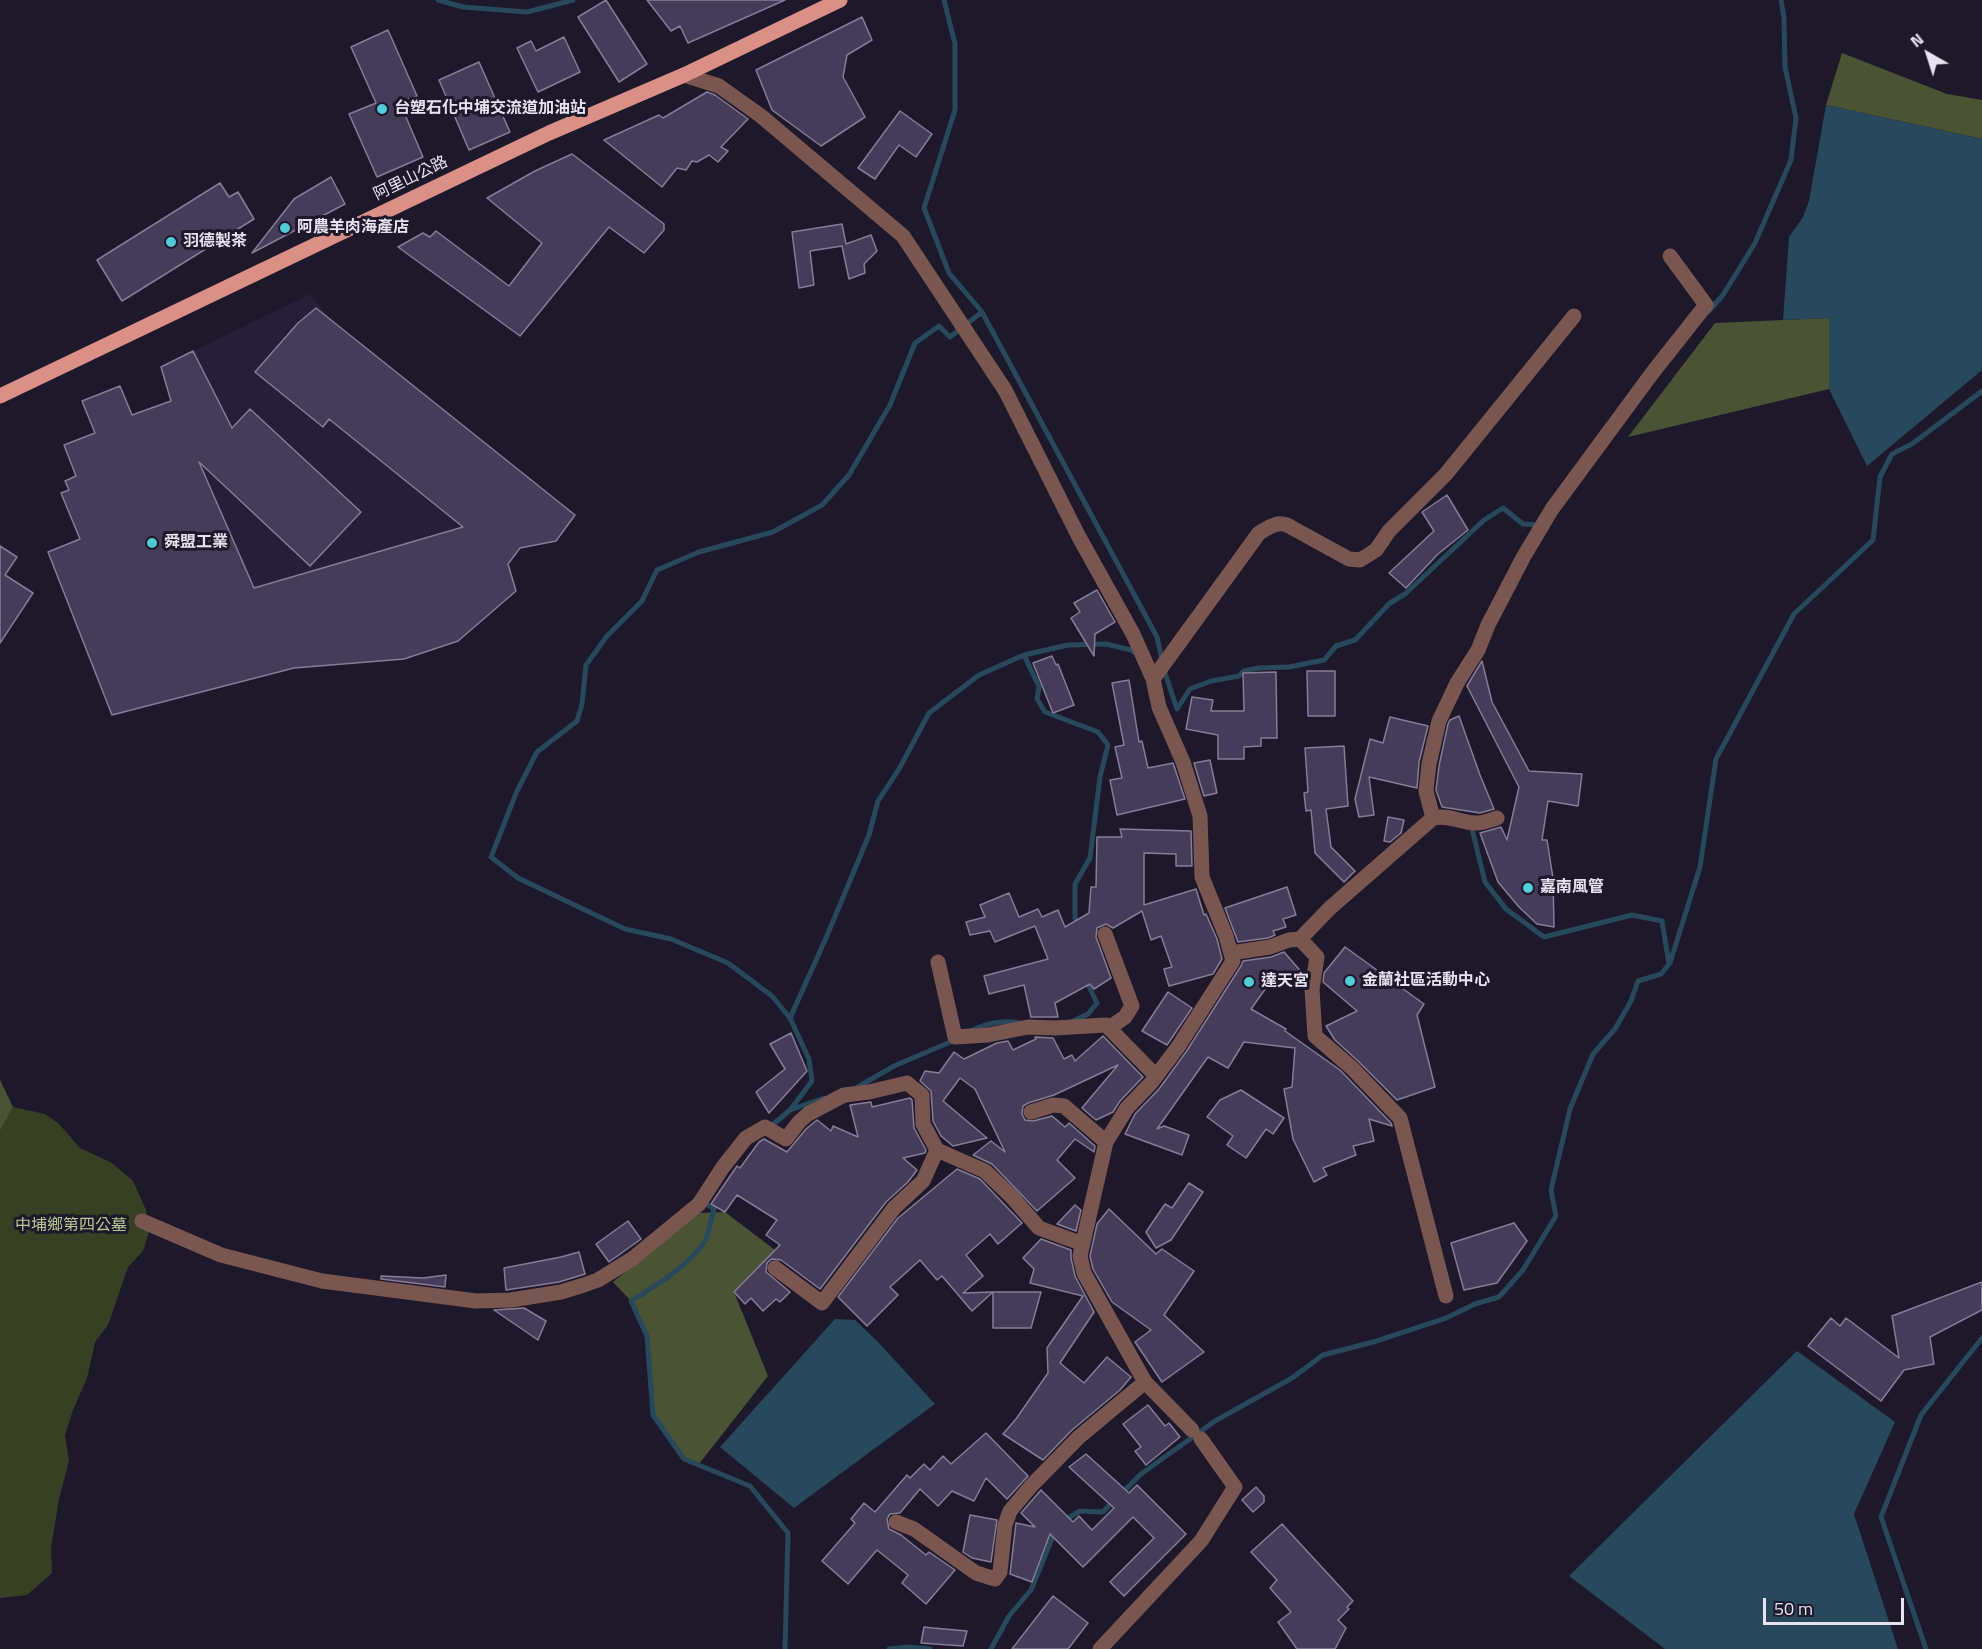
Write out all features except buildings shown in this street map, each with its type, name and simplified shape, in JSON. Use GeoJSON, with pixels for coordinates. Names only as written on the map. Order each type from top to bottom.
{"type":"FeatureCollection","features":[{"type":"Feature","properties":{"kind":"main road","name":"阿里山公路"},"geometry":{"type":"LineString","coordinates":[[0,396],[549,133],[684,75],[840,0]]}},
{"type":"Feature","properties":{"kind":"street"},"geometry":{"type":"LineString","coordinates":[[684,75],[719,86],[761,116],[903,236],[1005,390],[1079,537],[1133,634],[1153,679],[1159,707],[1184,762],[1200,816],[1202,877],[1227,936],[1233,961],[1178,1047],[1156,1077],[1127,1108],[1106,1142],[1080,1256],[1084,1274],[1145,1382],[1197,1435],[1235,1487],[1201,1541],[1100,1649]]}},
{"type":"Feature","properties":{"kind":"street"},"geometry":{"type":"LineString","coordinates":[[1433,818],[1426,791],[1429,764],[1439,720],[1457,683],[1478,650],[1488,625],[1524,556],[1552,510],[1653,372],[1706,305],[1670,256]]}},
{"type":"Feature","properties":{"kind":"street"},"geometry":{"type":"LineString","coordinates":[[1153,679],[1259,533],[1271,526],[1281,523],[1287,525],[1349,559],[1360,560],[1376,550],[1389,531],[1446,474],[1574,316]]}},
{"type":"Feature","properties":{"kind":"street"},"geometry":{"type":"LineString","coordinates":[[1231,953],[1258,950],[1289,940],[1300,939],[1330,908],[1433,818],[1444,816],[1478,823],[1497,818]]}},
{"type":"Feature","properties":{"kind":"street"},"geometry":{"type":"LineString","coordinates":[[1105,934],[1132,1006],[1125,1017],[1109,1028]]}},
{"type":"Feature","properties":{"kind":"street"},"geometry":{"type":"LineString","coordinates":[[1300,939],[1317,957],[1312,989],[1315,1036],[1352,1068],[1400,1118],[1446,1296]]}},
{"type":"Feature","properties":{"kind":"street"},"geometry":{"type":"LineString","coordinates":[[938,962],[955,1037],[978,1036],[1028,1028],[1106,1025],[1156,1077]]}},
{"type":"Feature","properties":{"kind":"street"},"geometry":{"type":"LineString","coordinates":[[142,1221],[222,1255],[322,1281],[476,1301],[511,1300],[561,1292],[598,1280],[632,1259],[699,1204],[723,1167],[746,1138],[765,1127],[786,1139],[808,1114],[844,1095],[907,1083],[922,1095],[923,1124],[937,1150],[985,1171],[1039,1228],[1083,1244]]}},
{"type":"Feature","properties":{"kind":"street"},"geometry":{"type":"LineString","coordinates":[[1031,1112],[1053,1105],[1064,1106],[1106,1142]]}},
{"type":"Feature","properties":{"kind":"street"},"geometry":{"type":"LineString","coordinates":[[775,1268],[822,1303],[894,1208],[923,1181],[937,1150]]}},
{"type":"Feature","properties":{"kind":"street"},"geometry":{"type":"LineString","coordinates":[[896,1522],[914,1529],[976,1573],[995,1579],[1000,1572],[1005,1525],[1010,1511],[1079,1437],[1145,1382]]}},
{"type":"Feature","properties":{"kind":"shaded area"},"geometry":{"type":"Polygon","coordinates":[[[310,294],[335,324],[575,515],[556,541],[520,549],[508,564],[516,591],[458,641],[404,659],[294,668],[254,588],[187,440],[161,367],[310,294]]]}},
{"type":"Feature","properties":{"kind":"green space"},"geometry":{"type":"Polygon","coordinates":[[[1842,53],[1947,94],[1982,100],[1982,139],[1826,105],[1842,53]]]}},
{"type":"Feature","properties":{"kind":"green space"},"geometry":{"type":"Polygon","coordinates":[[[1829,318],[1829,389],[1628,437],[1715,323],[1829,318]]]}},
{"type":"Feature","properties":{"kind":"green space"},"geometry":{"type":"Polygon","coordinates":[[[0,1080],[13,1107],[0,1131],[0,1080]]]}},
{"type":"Feature","properties":{"kind":"green space","name":"中埔鄉第四公墓"},"geometry":{"type":"Polygon","coordinates":[[[13,1107],[45,1114],[59,1124],[80,1148],[112,1163],[133,1181],[146,1210],[149,1232],[143,1251],[128,1267],[108,1325],[95,1342],[87,1378],[65,1435],[69,1461],[59,1499],[51,1548],[52,1573],[27,1595],[0,1598],[0,1131],[13,1107]]]}},
{"type":"Feature","properties":{"kind":"green space"},"geometry":{"type":"Polygon","coordinates":[[[725,1212],[775,1250],[734,1292],[768,1376],[699,1464],[684,1459],[653,1415],[647,1336],[631,1301],[613,1282],[698,1213],[725,1212]]]}},
{"type":"Feature","properties":{"kind":"water"},"geometry":{"type":"Polygon","coordinates":[[[1826,105],[1982,139],[1982,370],[1867,466],[1829,389],[1829,318],[1783,320],[1789,237],[1803,217],[1809,201],[1826,105]]]}},
{"type":"Feature","properties":{"kind":"water"},"geometry":{"type":"Polygon","coordinates":[[[835,1319],[855,1320],[935,1404],[794,1508],[720,1447],[835,1319]]]}},
{"type":"Feature","properties":{"kind":"water"},"geometry":{"type":"Polygon","coordinates":[[[1797,1351],[1895,1422],[1854,1514],[1898,1649],[1665,1649],[1569,1576],[1797,1351]]]}},
{"type":"Feature","properties":{"kind":"waterway"},"geometry":{"type":"LineString","coordinates":[[438,0],[463,7],[527,12],[573,0]]}},
{"type":"Feature","properties":{"kind":"waterway"},"geometry":{"type":"LineString","coordinates":[[769,1128],[790,1110],[812,1081],[809,1059],[790,1018],[772,996],[728,963],[671,939],[625,929],[518,878],[491,857],[517,791],[537,752],[577,721],[582,704],[586,665],[607,636],[642,601],[657,570],[699,552],[773,532],[822,505],[849,475],[890,405],[915,343],[939,326],[950,337],[982,312],[949,273],[924,208],[955,110],[955,44],[944,0]]}},
{"type":"Feature","properties":{"kind":"waterway"},"geometry":{"type":"LineString","coordinates":[[1709,311],[1723,295],[1755,243],[1791,160],[1796,118],[1785,67],[1784,18],[1781,0]]}},
{"type":"Feature","properties":{"kind":"waterway"},"geometry":{"type":"LineString","coordinates":[[982,312],[1157,637],[1162,660]]}},
{"type":"Feature","properties":{"kind":"waterway"},"geometry":{"type":"LineString","coordinates":[[1670,963],[1700,867],[1716,759],[1794,614],[1873,540],[1880,477],[1892,454],[1912,444],[1982,391]]}},
{"type":"Feature","properties":{"kind":"waterway"},"geometry":{"type":"LineString","coordinates":[[1164,670],[1177,709],[1190,689],[1211,681],[1239,676],[1244,671],[1258,668],[1289,667],[1324,660],[1336,646],[1355,640],[1390,603],[1405,594],[1484,520],[1503,508],[1523,524],[1539,525]]}},
{"type":"Feature","properties":{"kind":"waterway"},"geometry":{"type":"LineString","coordinates":[[790,1018],[869,835],[878,801],[899,769],[929,713],[979,675],[1024,655],[1068,645],[1106,644],[1136,653]]}},
{"type":"Feature","properties":{"kind":"waterway"},"geometry":{"type":"LineString","coordinates":[[1024,655],[1039,687],[1037,699],[1045,712],[1098,732],[1108,745],[1100,777],[1090,858],[1075,884],[1077,926]]}},
{"type":"Feature","properties":{"kind":"waterway"},"geometry":{"type":"LineString","coordinates":[[1121,1494],[1141,1474],[1215,1421],[1292,1378],[1323,1355],[1373,1342],[1446,1318],[1475,1304],[1499,1297],[1523,1270],[1556,1216],[1551,1190],[1570,1109],[1593,1054],[1615,1029],[1631,1001],[1638,981],[1661,974],[1669,964],[1662,921],[1632,915],[1544,937],[1506,909],[1485,882],[1472,829],[1468,825]]}},
{"type":"Feature","properties":{"kind":"waterway"},"geometry":{"type":"LineString","coordinates":[[1071,1022],[1088,1014],[1097,1003],[1085,978]]}},
{"type":"Feature","properties":{"kind":"waterway"},"geometry":{"type":"LineString","coordinates":[[971,1031],[995,1023],[1020,1023]]}},
{"type":"Feature","properties":{"kind":"waterway"},"geometry":{"type":"LineString","coordinates":[[856,1088],[894,1066],[955,1040]]}},
{"type":"Feature","properties":{"kind":"waterway"},"geometry":{"type":"LineString","coordinates":[[790,1110],[824,1098]]}},
{"type":"Feature","properties":{"kind":"waterway"},"geometry":{"type":"LineString","coordinates":[[706,1200],[705,1203],[714,1209],[705,1241],[671,1274],[631,1301],[647,1336],[653,1415],[684,1459],[750,1486],[788,1533],[785,1649]]}},
{"type":"Feature","properties":{"kind":"waterway"},"geometry":{"type":"LineString","coordinates":[[1926,1649],[1881,1517],[1921,1415],[1982,1338]]}},
{"type":"Feature","properties":{"kind":"waterway"},"geometry":{"type":"LineString","coordinates":[[1065,1520],[1080,1511],[1103,1512],[1114,1500]]}},
{"type":"Feature","properties":{"kind":"waterway"},"geometry":{"type":"LineString","coordinates":[[991,1649],[1009,1616],[1031,1590],[1055,1531]]}},
{"type":"Feature","properties":{"kind":"waterway"},"geometry":{"type":"LineString","coordinates":[[889,1649],[908,1647],[930,1649]]}},
{"type":"Feature","properties":{"kind":"place","name":"台塑石化中埔交流道加油站"},"geometry":{"type":"Point","coordinates":[382,109]}},
{"type":"Feature","properties":{"kind":"place","name":"阿農羊肉海產店"},"geometry":{"type":"Point","coordinates":[285,228]}},
{"type":"Feature","properties":{"kind":"place","name":"羽德製茶"},"geometry":{"type":"Point","coordinates":[171,242]}},
{"type":"Feature","properties":{"kind":"place","name":"舜盟工業"},"geometry":{"type":"Point","coordinates":[152,543]}},
{"type":"Feature","properties":{"kind":"place","name":"嘉南風管"},"geometry":{"type":"Point","coordinates":[1528,888]}},
{"type":"Feature","properties":{"kind":"place","name":"金蘭社區活動中心"},"geometry":{"type":"Point","coordinates":[1350,981]}},
{"type":"Feature","properties":{"kind":"place","name":"達天宮"},"geometry":{"type":"Point","coordinates":[1249,982]}}]}
